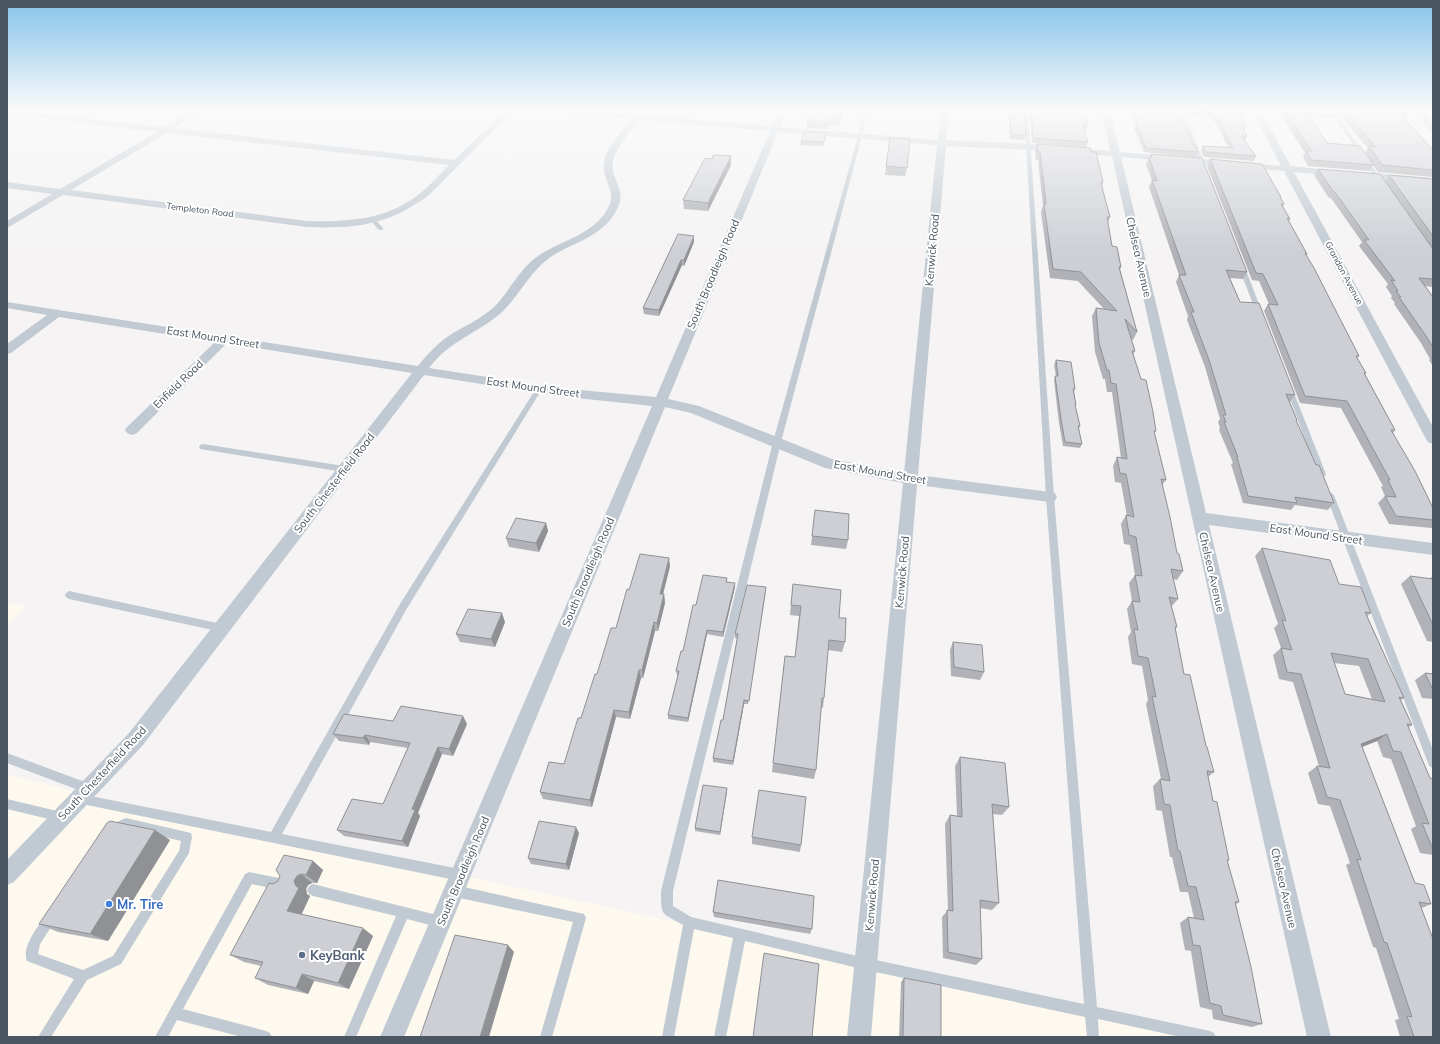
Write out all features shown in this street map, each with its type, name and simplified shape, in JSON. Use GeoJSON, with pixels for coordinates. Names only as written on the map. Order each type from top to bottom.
{"type":"FeatureCollection","features":[{"type":"Feature","properties":{"kind":"street"},"geometry":{"type":"LineString","coordinates":[[7,225],[120,157]]}},
{"type":"Feature","properties":{"kind":"street"},"geometry":{"type":"LineString","coordinates":[[401,157],[457,163],[463,157]]}},
{"type":"Feature","properties":{"kind":"street","name":"South Chesterfield Road"},"geometry":{"type":"LineString","coordinates":[[7,875],[136,739],[428,361],[450,341],[495,311],[506,301],[536,262],[545,255],[581,239],[602,224],[614,204],[617,195],[616,189],[608,175],[610,157]]}},
{"type":"Feature","properties":{"kind":"street","name":"South Broadleigh Road"},"geometry":{"type":"LineString","coordinates":[[392,1037],[442,922],[762,157]]}},
{"type":"Feature","properties":{"kind":"street","name":"Kenwick Road"},"geometry":{"type":"LineString","coordinates":[[859,1037],[941,157]]}},
{"type":"Feature","properties":{"kind":"street","name":"Chelsea Avenue"},"geometry":{"type":"LineString","coordinates":[[1116,157],[1319,1037]]}},
{"type":"Feature","properties":{"kind":"street"},"geometry":{"type":"LineString","coordinates":[[1148,157],[1433,181]]}},
{"type":"Feature","properties":{"kind":"street","name":"Grandon Avenue"},"geometry":{"type":"LineString","coordinates":[[1281,157],[1433,439]]}},
{"type":"Feature","properties":{"kind":"street","name":"Templeton Road"},"geometry":{"type":"LineString","coordinates":[[7,185],[307,224],[337,225],[373,220],[391,214],[411,204],[426,193],[457,163]]}},
{"type":"Feature","properties":{"kind":"street","name":"East Mound Street"},"geometry":{"type":"LineString","coordinates":[[7,305],[539,389],[660,402],[694,409],[830,464],[911,479],[1050,497]]}},
{"type":"Feature","properties":{"kind":"street"},"geometry":{"type":"LineString","coordinates":[[7,350],[57,313]]}},
{"type":"Feature","properties":{"kind":"street","name":"Enfield Road"},"geometry":{"type":"LineString","coordinates":[[132,430],[225,339]]}},
{"type":"Feature","properties":{"kind":"street","name":"East Mound Street"},"geometry":{"type":"LineString","coordinates":[[1199,518],[1433,549]]}},
{"type":"Feature","properties":{"kind":"lane"},"geometry":{"type":"LineString","coordinates":[[854,157],[777,442],[667,891],[667,909],[689,922],[866,964],[1210,1037]]}},
{"type":"Feature","properties":{"kind":"lane"},"geometry":{"type":"LineString","coordinates":[[1029,157],[1050,497],[1093,1037]]}},
{"type":"Feature","properties":{"kind":"lane"},"geometry":{"type":"LineString","coordinates":[[1199,157],[1207,176]]}},
{"type":"Feature","properties":{"kind":"lane"},"geometry":{"type":"LineString","coordinates":[[1364,157],[1386,188]]}},
{"type":"Feature","properties":{"kind":"lane"},"geometry":{"type":"LineString","coordinates":[[373,220],[381,229]]}},
{"type":"Feature","properties":{"kind":"lane"},"geometry":{"type":"LineString","coordinates":[[1238,257],[1261,316]]}},
{"type":"Feature","properties":{"kind":"lane"},"geometry":{"type":"LineString","coordinates":[[1286,382],[1433,762]]}},
{"type":"Feature","properties":{"kind":"lane"},"geometry":{"type":"LineString","coordinates":[[274,838],[403,607],[539,389]]}},
{"type":"Feature","properties":{"kind":"lane"},"geometry":{"type":"LineString","coordinates":[[203,447],[344,470]]}},
{"type":"Feature","properties":{"kind":"lane"},"geometry":{"type":"LineString","coordinates":[[68,595],[222,628]]}},
{"type":"Feature","properties":{"kind":"lane"},"geometry":{"type":"LineString","coordinates":[[7,758],[85,794],[274,838],[461,875]]}},
{"type":"Feature","properties":{"kind":"lane"},"geometry":{"type":"LineString","coordinates":[[7,804],[62,817]]}},
{"type":"Feature","properties":{"kind":"lane"},"geometry":{"type":"LineString","coordinates":[[44,1037],[83,976],[117,960],[184,853],[187,837],[126,823],[111,831],[106,838]]}},
{"type":"Feature","properties":{"kind":"lane"},"geometry":{"type":"LineString","coordinates":[[161,1037],[249,878],[284,885]]}},
{"type":"Feature","properties":{"kind":"lane"},"geometry":{"type":"LineString","coordinates":[[313,890],[442,922]]}},
{"type":"Feature","properties":{"kind":"lane"},"geometry":{"type":"LineString","coordinates":[[455,891],[580,918],[546,1037]]}},
{"type":"Feature","properties":{"kind":"lane"},"geometry":{"type":"LineString","coordinates":[[57,909],[34,941],[31,957],[83,976]]}},
{"type":"Feature","properties":{"kind":"lane"},"geometry":{"type":"LineString","coordinates":[[350,1037],[404,912]]}},
{"type":"Feature","properties":{"kind":"lane"},"geometry":{"type":"LineString","coordinates":[[668,1037],[689,922]]}},
{"type":"Feature","properties":{"kind":"lane"},"geometry":{"type":"LineString","coordinates":[[720,1037],[740,934]]}},
{"type":"Feature","properties":{"kind":"lane"},"geometry":{"type":"LineString","coordinates":[[175,1013],[266,1037]]}},
{"type":"Feature","properties":{"kind":"shaded area"},"geometry":{"type":"Polygon","coordinates":[[[7,602],[26,606],[7,626],[7,602]]]}},
{"type":"Feature","properties":{"kind":"shaded area"},"geometry":{"type":"Polygon","coordinates":[[[7,774],[87,794],[1206,1037],[7,1037],[7,774]]]}},
{"type":"Feature","properties":{"kind":"building"},"geometry":{"type":"Polygon","coordinates":[[[713,157],[731,157],[708,203],[683,200],[705,158],[712,159],[713,157]]]}},
{"type":"Feature","properties":{"kind":"building"},"geometry":{"type":"Polygon","coordinates":[[[887,157],[908,157],[907,168],[886,166],[887,157]]]}},
{"type":"Feature","properties":{"kind":"building"},"geometry":{"type":"Polygon","coordinates":[[[1041,157],[1097,157],[1103,182],[1101,182],[1110,217],[1107,217],[1112,246],[1117,247],[1121,267],[1119,267],[1137,332],[1125,319],[1135,351],[1132,351],[1141,379],[1146,380],[1156,431],[1154,431],[1166,480],[1161,479],[1177,553],[1179,554],[1183,571],[1171,569],[1178,599],[1169,597],[1177,627],[1175,627],[1184,674],[1190,675],[1206,746],[1214,772],[1207,771],[1213,801],[1217,802],[1229,860],[1227,860],[1239,902],[1235,902],[1251,967],[1262,1024],[1223,1015],[1221,1006],[1210,1003],[1200,946],[1193,945],[1188,917],[1204,920],[1196,887],[1188,886],[1180,851],[1178,851],[1170,805],[1164,804],[1160,779],[1170,781],[1152,696],[1156,697],[1148,658],[1138,656],[1134,629],[1138,630],[1132,601],[1140,602],[1135,575],[1142,576],[1136,537],[1129,535],[1126,515],[1134,517],[1126,474],[1120,473],[1117,457],[1127,459],[1116,384],[1111,383],[1109,370],[1107,370],[1099,343],[1096,308],[1117,311],[1081,272],[1053,269],[1044,204],[1046,204],[1041,157]]]}},
{"type":"Feature","properties":{"kind":"building"},"geometry":{"type":"Polygon","coordinates":[[[1149,157],[1202,158],[1247,272],[1226,270],[1240,302],[1259,303],[1295,395],[1286,394],[1316,465],[1319,465],[1334,503],[1295,497],[1297,503],[1248,496],[1238,457],[1224,422],[1226,422],[1223,415],[1226,415],[1209,360],[1191,312],[1194,312],[1179,275],[1186,275],[1152,180],[1157,181],[1149,157]]]}},
{"type":"Feature","properties":{"kind":"building"},"geometry":{"type":"Polygon","coordinates":[[[1310,157],[1368,157],[1374,165],[1312,160],[1310,157]]]}},
{"type":"Feature","properties":{"kind":"building"},"geometry":{"type":"Polygon","coordinates":[[[1376,157],[1433,157],[1433,170],[1382,165],[1376,157]]]}},
{"type":"Feature","properties":{"kind":"building"},"geometry":{"type":"Polygon","coordinates":[[[1210,159],[1262,164],[1281,197],[1284,204],[1281,204],[1290,219],[1287,218],[1359,356],[1356,356],[1366,373],[1364,373],[1395,430],[1391,430],[1415,471],[1433,508],[1433,520],[1396,516],[1385,496],[1396,497],[1388,480],[1390,480],[1347,401],[1305,396],[1268,304],[1278,305],[1263,274],[1256,273],[1210,159]]]}},
{"type":"Feature","properties":{"kind":"building"},"geometry":{"type":"Polygon","coordinates":[[[1318,169],[1380,174],[1433,249],[1433,279],[1419,278],[1433,297],[1433,347],[1399,297],[1401,297],[1396,291],[1398,291],[1391,280],[1395,281],[1364,240],[1369,240],[1318,169]]]}},
{"type":"Feature","properties":{"kind":"building"},"geometry":{"type":"Polygon","coordinates":[[[1389,175],[1433,179],[1433,236],[1389,175]]]}},
{"type":"Feature","properties":{"kind":"building"},"geometry":{"type":"Polygon","coordinates":[[[678,234],[694,236],[684,260],[681,260],[659,310],[643,308],[678,234]]]}},
{"type":"Feature","properties":{"kind":"building"},"geometry":{"type":"Polygon","coordinates":[[[1056,360],[1071,362],[1075,389],[1073,389],[1075,405],[1080,426],[1078,426],[1082,444],[1065,442],[1055,376],[1058,376],[1056,360]]]}},
{"type":"Feature","properties":{"kind":"building"},"geometry":{"type":"Polygon","coordinates":[[[815,510],[849,514],[848,540],[812,536],[815,510]]]}},
{"type":"Feature","properties":{"kind":"building"},"geometry":{"type":"Polygon","coordinates":[[[516,518],[546,523],[536,543],[506,538],[516,518]]]}},
{"type":"Feature","properties":{"kind":"building"},"geometry":{"type":"Polygon","coordinates":[[[1262,548],[1330,560],[1339,584],[1361,587],[1371,613],[1365,612],[1404,698],[1399,697],[1412,725],[1407,724],[1430,778],[1433,779],[1433,848],[1422,823],[1429,824],[1401,752],[1393,751],[1387,734],[1361,744],[1415,883],[1424,885],[1431,904],[1419,902],[1433,939],[1433,1037],[1414,1037],[1407,1016],[1412,1017],[1387,943],[1384,942],[1357,859],[1361,860],[1340,800],[1327,797],[1317,766],[1330,768],[1301,674],[1287,672],[1281,648],[1292,650],[1282,620],[1286,621],[1262,548]],[[1331,653],[1345,694],[1385,702],[1368,659],[1331,653]]]}},
{"type":"Feature","properties":{"kind":"building"},"geometry":{"type":"Polygon","coordinates":[[[640,554],[669,558],[660,594],[664,594],[657,623],[654,622],[642,670],[639,670],[629,712],[614,710],[590,800],[540,792],[549,762],[564,764],[578,718],[581,718],[595,674],[597,674],[611,628],[616,628],[627,589],[629,590],[640,554]]]}},
{"type":"Feature","properties":{"kind":"building"},"geometry":{"type":"Polygon","coordinates":[[[703,575],[727,578],[726,582],[735,583],[723,632],[707,630],[688,718],[668,715],[679,671],[676,671],[681,651],[683,651],[693,605],[696,605],[703,575]]]}},
{"type":"Feature","properties":{"kind":"building"},"geometry":{"type":"Polygon","coordinates":[[[1410,576],[1433,579],[1433,625],[1410,576]]]}},
{"type":"Feature","properties":{"kind":"building"},"geometry":{"type":"Polygon","coordinates":[[[793,584],[841,590],[839,618],[846,618],[845,642],[829,640],[816,770],[773,763],[785,656],[795,657],[801,606],[791,605],[793,584]]]}},
{"type":"Feature","properties":{"kind":"building"},"geometry":{"type":"Polygon","coordinates":[[[747,585],[766,587],[749,701],[744,700],[733,761],[713,758],[721,720],[723,720],[738,634],[735,634],[747,585]]]}},
{"type":"Feature","properties":{"kind":"building"},"geometry":{"type":"Polygon","coordinates":[[[468,609],[502,613],[491,639],[456,634],[468,609]]]}},
{"type":"Feature","properties":{"kind":"building"},"geometry":{"type":"Polygon","coordinates":[[[953,642],[982,645],[984,672],[954,667],[953,642]]]}},
{"type":"Feature","properties":{"kind":"building"},"geometry":{"type":"Polygon","coordinates":[[[1425,673],[1433,674],[1433,690],[1425,673]]]}},
{"type":"Feature","properties":{"kind":"building"},"geometry":{"type":"Polygon","coordinates":[[[401,706],[463,716],[449,749],[438,747],[412,809],[415,810],[402,841],[337,830],[352,799],[383,804],[410,743],[365,735],[363,738],[333,734],[344,714],[393,721],[401,706]]]}},
{"type":"Feature","properties":{"kind":"building"},"geometry":{"type":"Polygon","coordinates":[[[960,757],[1005,763],[1009,807],[992,804],[999,903],[980,900],[982,959],[948,952],[947,910],[953,911],[950,815],[962,817],[960,757]]]}},
{"type":"Feature","properties":{"kind":"building"},"geometry":{"type":"Polygon","coordinates":[[[703,785],[727,788],[720,832],[695,828],[703,785]]]}},
{"type":"Feature","properties":{"kind":"building"},"geometry":{"type":"Polygon","coordinates":[[[759,790],[806,797],[801,845],[752,837],[759,790]]]}},
{"type":"Feature","properties":{"kind":"building"},"geometry":{"type":"Polygon","coordinates":[[[110,821],[155,830],[90,934],[39,924],[107,823],[110,821]]]}},
{"type":"Feature","properties":{"kind":"building"},"geometry":{"type":"Polygon","coordinates":[[[539,821],[576,827],[566,864],[528,858],[539,821]]]}},
{"type":"Feature","properties":{"kind":"building"},"geometry":{"type":"Polygon","coordinates":[[[284,855],[313,861],[306,875],[301,874],[297,876],[294,881],[296,886],[299,888],[287,911],[363,928],[338,983],[302,974],[296,988],[255,978],[263,962],[230,955],[269,883],[273,884],[278,881],[280,876],[276,870],[284,855]]]}},
{"type":"Feature","properties":{"kind":"building"},"geometry":{"type":"Polygon","coordinates":[[[718,880],[814,896],[812,929],[713,912],[718,880]]]}},
{"type":"Feature","properties":{"kind":"building"},"geometry":{"type":"Polygon","coordinates":[[[455,935],[508,945],[480,1037],[420,1037],[455,935]]]}},
{"type":"Feature","properties":{"kind":"building"},"geometry":{"type":"Polygon","coordinates":[[[764,953],[819,964],[812,1037],[753,1037],[764,953]]]}},
{"type":"Feature","properties":{"kind":"building"},"geometry":{"type":"Polygon","coordinates":[[[904,978],[941,985],[941,1037],[903,1037],[904,978]]]}},
{"type":"Feature","properties":{"kind":"place","name":"Mr. Tire"},"geometry":{"type":"Point","coordinates":[109,904]}},
{"type":"Feature","properties":{"kind":"place","name":"KeyBank"},"geometry":{"type":"Point","coordinates":[302,955]}}]}
